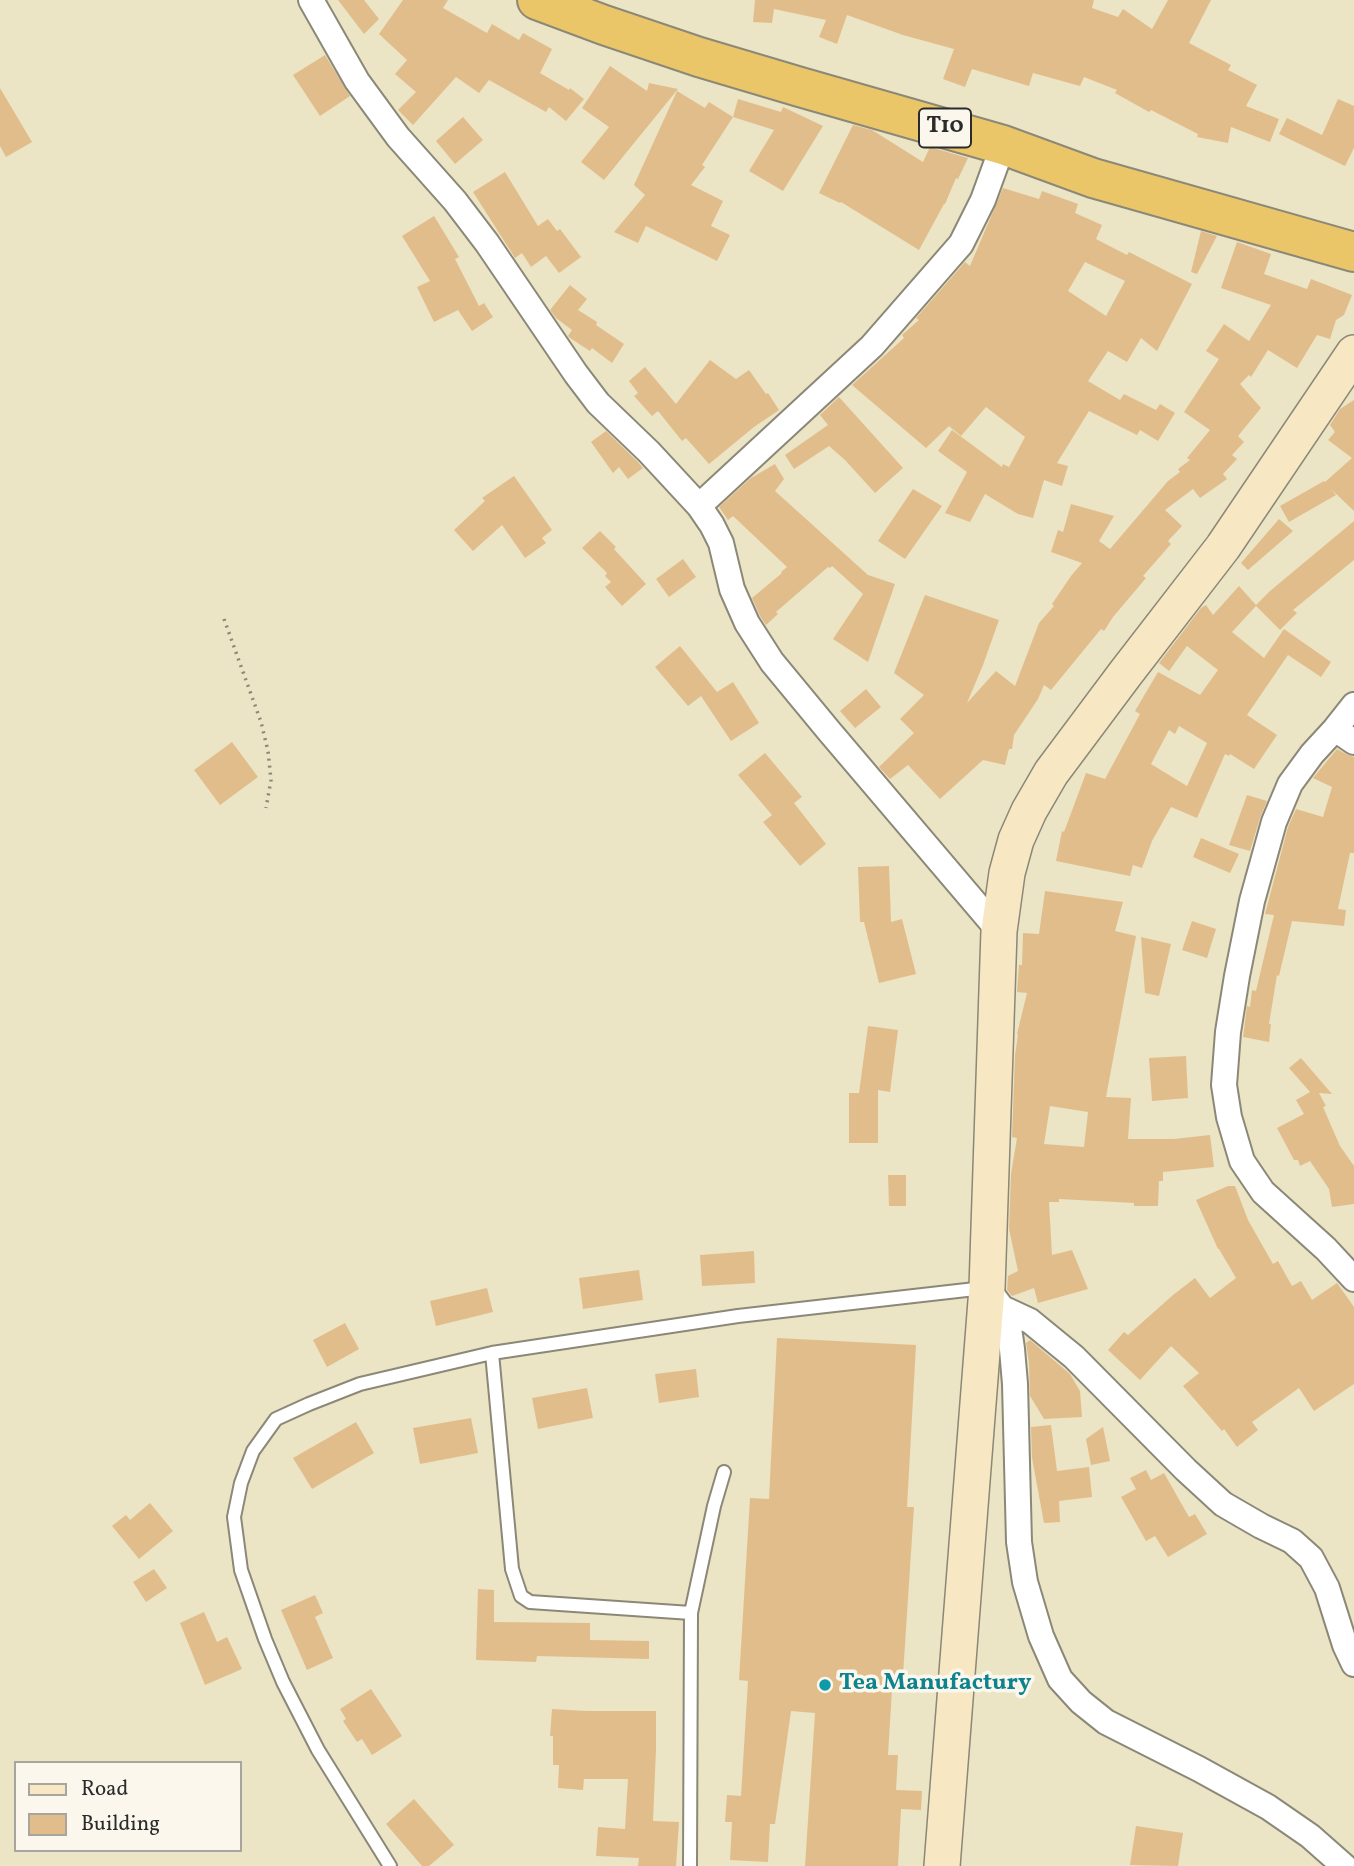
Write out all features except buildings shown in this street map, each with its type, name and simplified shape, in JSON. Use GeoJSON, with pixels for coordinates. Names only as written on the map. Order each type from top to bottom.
{"type":"FeatureCollection","features":[{"type":"Feature","properties":{"kind":"highway","name":"T10"},"geometry":{"type":"LineString","coordinates":[[537,0],[699,57],[1003,145],[1093,178],[1354,252]]}},
{"type":"Feature","properties":{"kind":"street"},"geometry":{"type":"LineString","coordinates":[[311,0],[357,80],[398,137],[455,201],[487,243],[583,384],[598,403],[649,452],[699,506],[721,543],[732,589],[747,624],[772,662],[999,931]]}},
{"type":"Feature","properties":{"kind":"street"},"geometry":{"type":"LineString","coordinates":[[699,506],[872,346],[961,244],[983,200],[1003,145]]}},
{"type":"Feature","properties":{"kind":"street"},"geometry":{"type":"LineString","coordinates":[[942,1866],[995,1298],[999,931],[1007,873],[1016,840],[1051,773],[1223,547],[1354,353]]}},
{"type":"Feature","properties":{"kind":"street"},"geometry":{"type":"LineString","coordinates":[[1354,705],[1344,736],[1312,754],[1290,784],[1274,822],[1252,901],[1237,976],[1228,1032],[1224,1085],[1229,1117],[1242,1161],[1256,1182],[1263,1192],[1354,1279]]}},
{"type":"Feature","properties":{"kind":"street"},"geometry":{"type":"LineString","coordinates":[[995,1298],[1030,1321],[1074,1357],[1223,1504],[1292,1541],[1311,1558],[1327,1588],[1345,1645],[1354,1664]]}},
{"type":"Feature","properties":{"kind":"street"},"geometry":{"type":"LineString","coordinates":[[995,1298],[1009,1328],[1015,1384],[1019,1542],[1025,1582],[1035,1617],[1060,1679],[1081,1702],[1106,1722],[1268,1807],[1310,1836],[1344,1866]]}},
{"type":"Feature","properties":{"kind":"lane"},"geometry":{"type":"LineString","coordinates":[[390,1866],[318,1750],[283,1682],[241,1570],[234,1517],[241,1483],[253,1451],[276,1419],[360,1384],[492,1353],[738,1316],[995,1298]]}},
{"type":"Feature","properties":{"kind":"lane"},"geometry":{"type":"LineString","coordinates":[[492,1353],[512,1569],[521,1596],[530,1602],[691,1613]]}},
{"type":"Feature","properties":{"kind":"lane"},"geometry":{"type":"LineString","coordinates":[[690,1866],[691,1613],[724,1472]]}},
{"type":"Feature","properties":{"kind":"path"},"geometry":{"type":"LineString","coordinates":[[224,619],[261,722],[268,751],[271,780],[266,808]]}},
{"type":"Feature","properties":{"kind":"place","name":"Tea Manufactury"},"geometry":{"type":"Point","coordinates":[825,1685]}}]}
